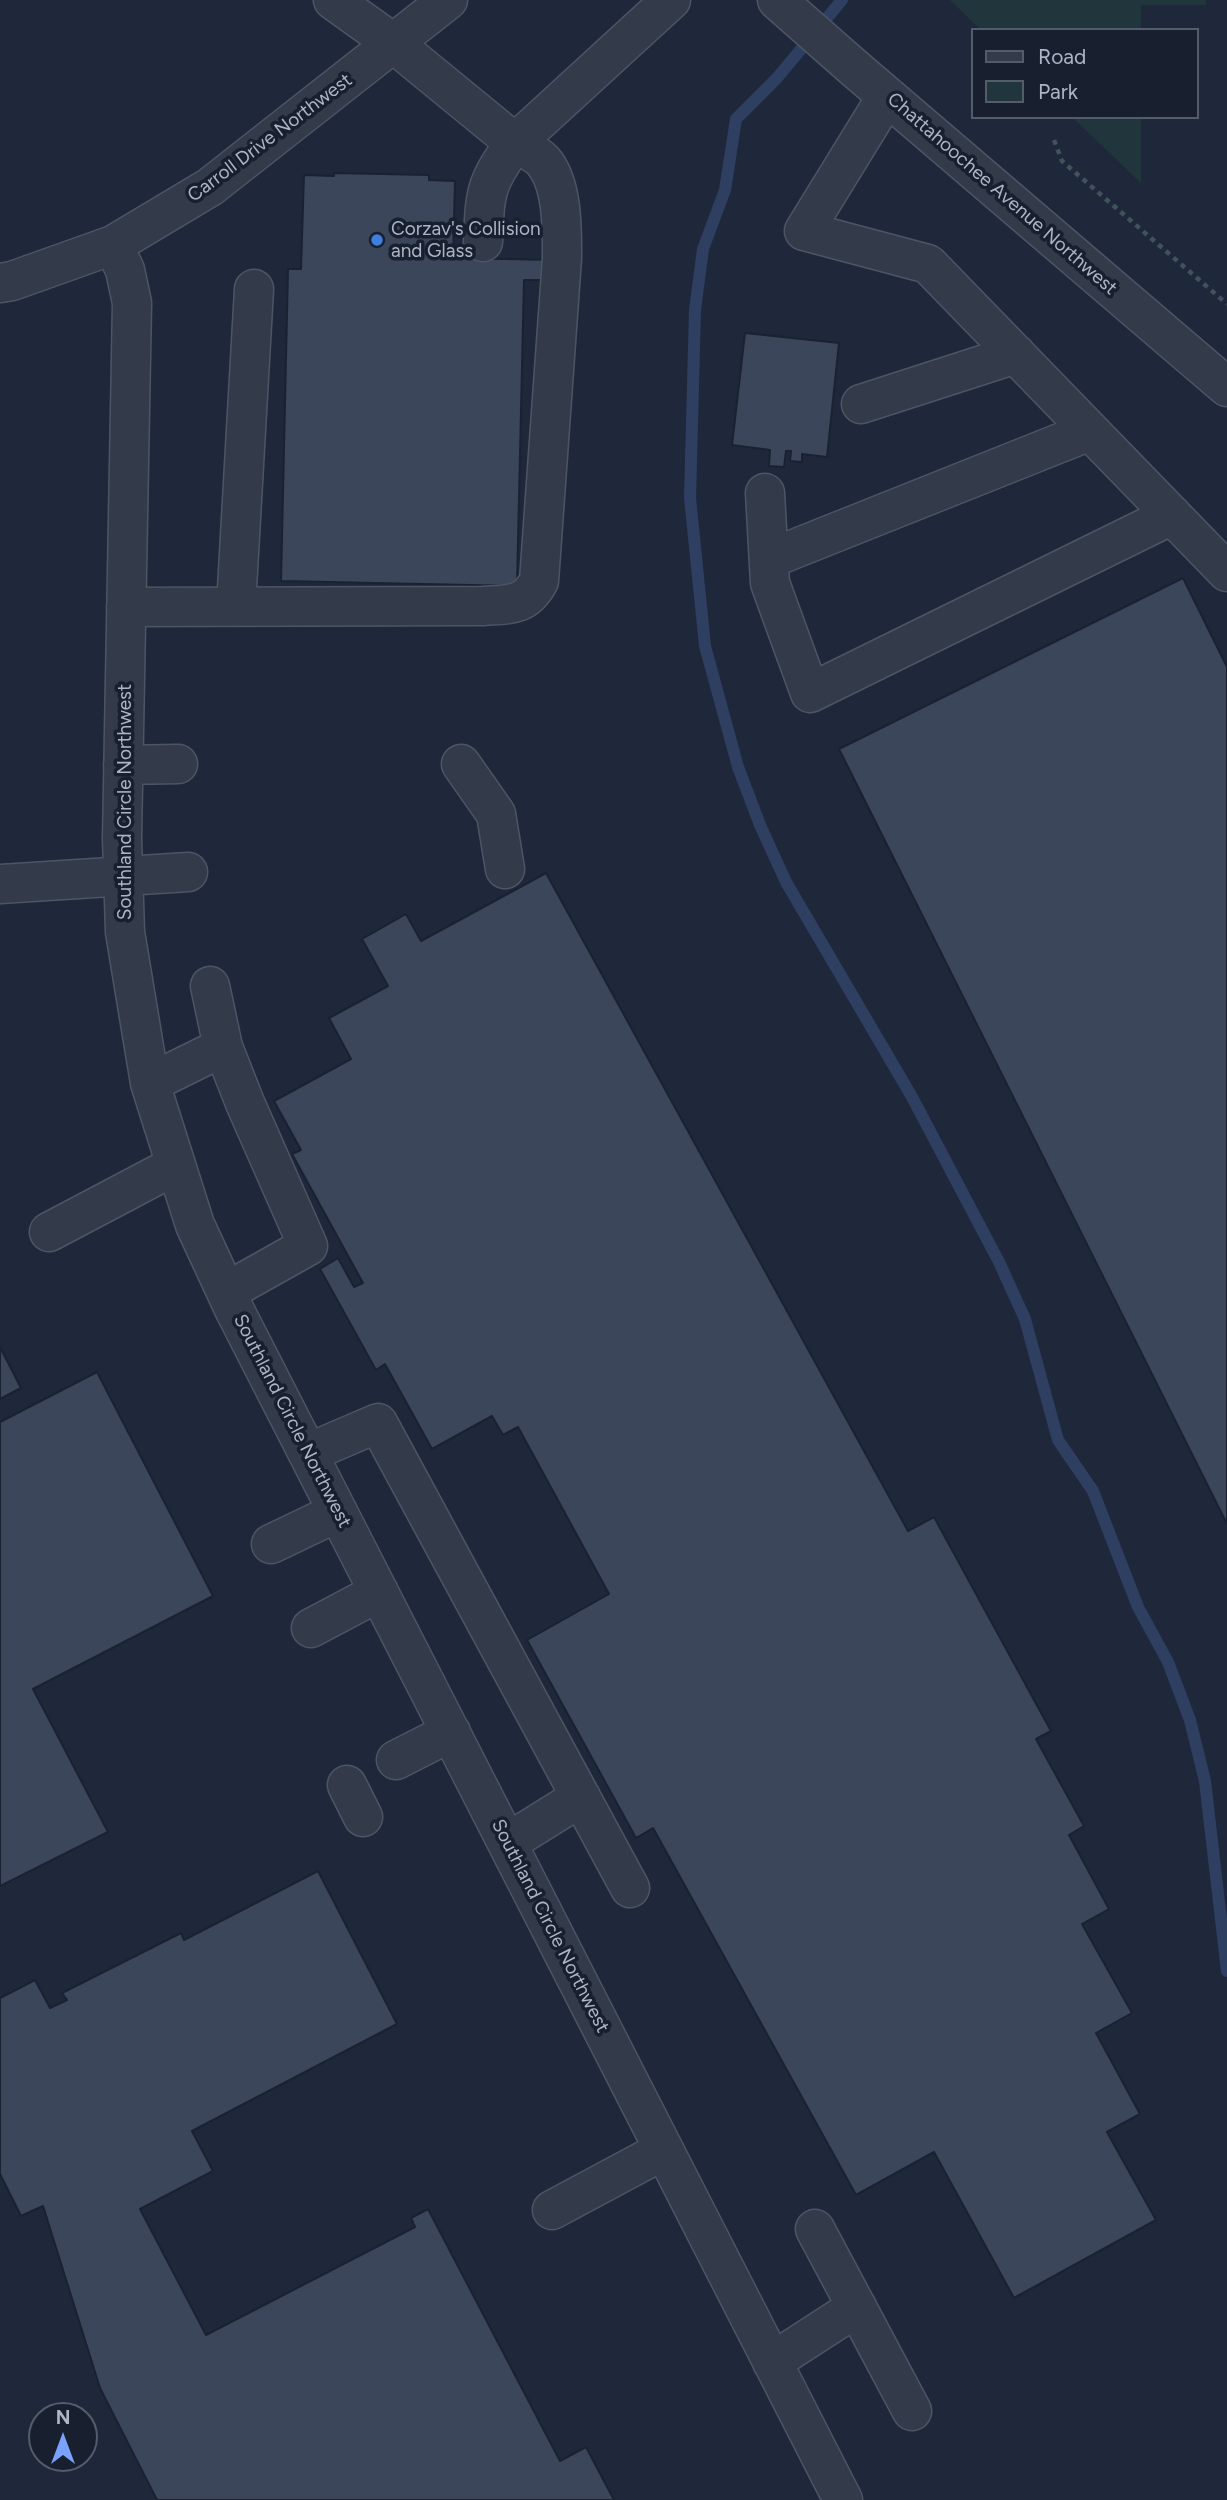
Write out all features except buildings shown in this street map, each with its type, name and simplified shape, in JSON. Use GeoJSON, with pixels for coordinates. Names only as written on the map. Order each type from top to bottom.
{"type":"FeatureCollection","features":[{"type":"Feature","properties":{"kind":"street"},"geometry":{"type":"LineString","coordinates":[[126,607],[484,606],[514,604],[531,595],[539,581],[562,258],[557,189],[543,161],[515,143],[393,43],[333,0]]}},
{"type":"Feature","properties":{"kind":"street","name":"Carroll Drive Northwest"},"geometry":{"type":"LineString","coordinates":[[0,283],[113,245],[210,187],[448,0]]}},
{"type":"Feature","properties":{"kind":"street"},"geometry":{"type":"LineString","coordinates":[[483,242],[485,198],[490,179],[515,143],[671,0]]}},
{"type":"Feature","properties":{"kind":"street","name":"Chattahoochee Avenue Northwest"},"geometry":{"type":"LineString","coordinates":[[777,0],[1227,387]]}},
{"type":"Feature","properties":{"kind":"street"},"geometry":{"type":"LineString","coordinates":[[887,96],[804,230],[928,264],[1227,572]]}},
{"type":"Feature","properties":{"kind":"street","name":"Southland Circle Northwest"},"geometry":{"type":"LineString","coordinates":[[113,245],[125,270],[132,303],[123,765],[125,932],[150,1083],[195,1225],[226,1292],[843,2500]]}},
{"type":"Feature","properties":{"kind":"street"},"geometry":{"type":"LineString","coordinates":[[236,606],[254,289]]}},
{"type":"Feature","properties":{"kind":"street"},"geometry":{"type":"LineString","coordinates":[[861,404],[1016,354]]}},
{"type":"Feature","properties":{"kind":"street"},"geometry":{"type":"LineString","coordinates":[[769,559],[1090,430]]}},
{"type":"Feature","properties":{"kind":"street"},"geometry":{"type":"LineString","coordinates":[[765,493],[770,583],[810,693],[1172,515]]}},
{"type":"Feature","properties":{"kind":"street"},"geometry":{"type":"LineString","coordinates":[[123,765],[178,764]]}},
{"type":"Feature","properties":{"kind":"street"},"geometry":{"type":"LineString","coordinates":[[461,764],[496,814],[505,869]]}},
{"type":"Feature","properties":{"kind":"street"},"geometry":{"type":"LineString","coordinates":[[0,884],[188,872]]}},
{"type":"Feature","properties":{"kind":"street"},"geometry":{"type":"LineString","coordinates":[[210,986],[223,1047],[308,1246],[226,1292]]}},
{"type":"Feature","properties":{"kind":"street"},"geometry":{"type":"LineString","coordinates":[[150,1083],[223,1047]]}},
{"type":"Feature","properties":{"kind":"street"},"geometry":{"type":"LineString","coordinates":[[49,1232],[176,1165]]}},
{"type":"Feature","properties":{"kind":"street"},"geometry":{"type":"LineString","coordinates":[[308,1453],[378,1423],[630,1888]]}},
{"type":"Feature","properties":{"kind":"street"},"geometry":{"type":"LineString","coordinates":[[271,1544],[338,1512]]}},
{"type":"Feature","properties":{"kind":"street"},"geometry":{"type":"LineString","coordinates":[[311,1628],[379,1592]]}},
{"type":"Feature","properties":{"kind":"street"},"geometry":{"type":"LineString","coordinates":[[396,1760],[451,1732]]}},
{"type":"Feature","properties":{"kind":"street"},"geometry":{"type":"LineString","coordinates":[[507,1843],[580,1797]]}},
{"type":"Feature","properties":{"kind":"street"},"geometry":{"type":"LineString","coordinates":[[552,2210],[664,2150]]}},
{"type":"Feature","properties":{"kind":"street"},"geometry":{"type":"LineString","coordinates":[[815,2229],[912,2411]]}},
{"type":"Feature","properties":{"kind":"street"},"geometry":{"type":"LineString","coordinates":[[772,2362],[857,2308]]}},
{"type":"Feature","properties":{"kind":"path"},"geometry":{"type":"LineString","coordinates":[[1054,140],[1062,161],[1227,304]]}},
{"type":"Feature","properties":{"kind":"green space"},"geometry":{"type":"Polygon","coordinates":[[[950,0],[1206,0],[1206,5],[1141,5],[1141,28],[979,28],[950,0]]]}},
{"type":"Feature","properties":{"kind":"green space"},"geometry":{"type":"Polygon","coordinates":[[[1074,119],[1141,119],[1141,183],[1074,119]]]}},
{"type":"Feature","properties":{"kind":"waterway"},"geometry":{"type":"LineString","coordinates":[[842,0],[777,78],[736,119],[725,190],[703,249],[695,310],[690,498],[705,646],[738,767],[760,825],[786,882],[912,1097],[999,1262],[1025,1319],[1058,1440],[1093,1491],[1138,1607],[1168,1662],[1190,1720],[1205,1781],[1227,1971]]}},
{"type":"Feature","properties":{"kind":"place","name":"Corzav's Collision and Glass"},"geometry":{"type":"Point","coordinates":[377,240]}}]}
